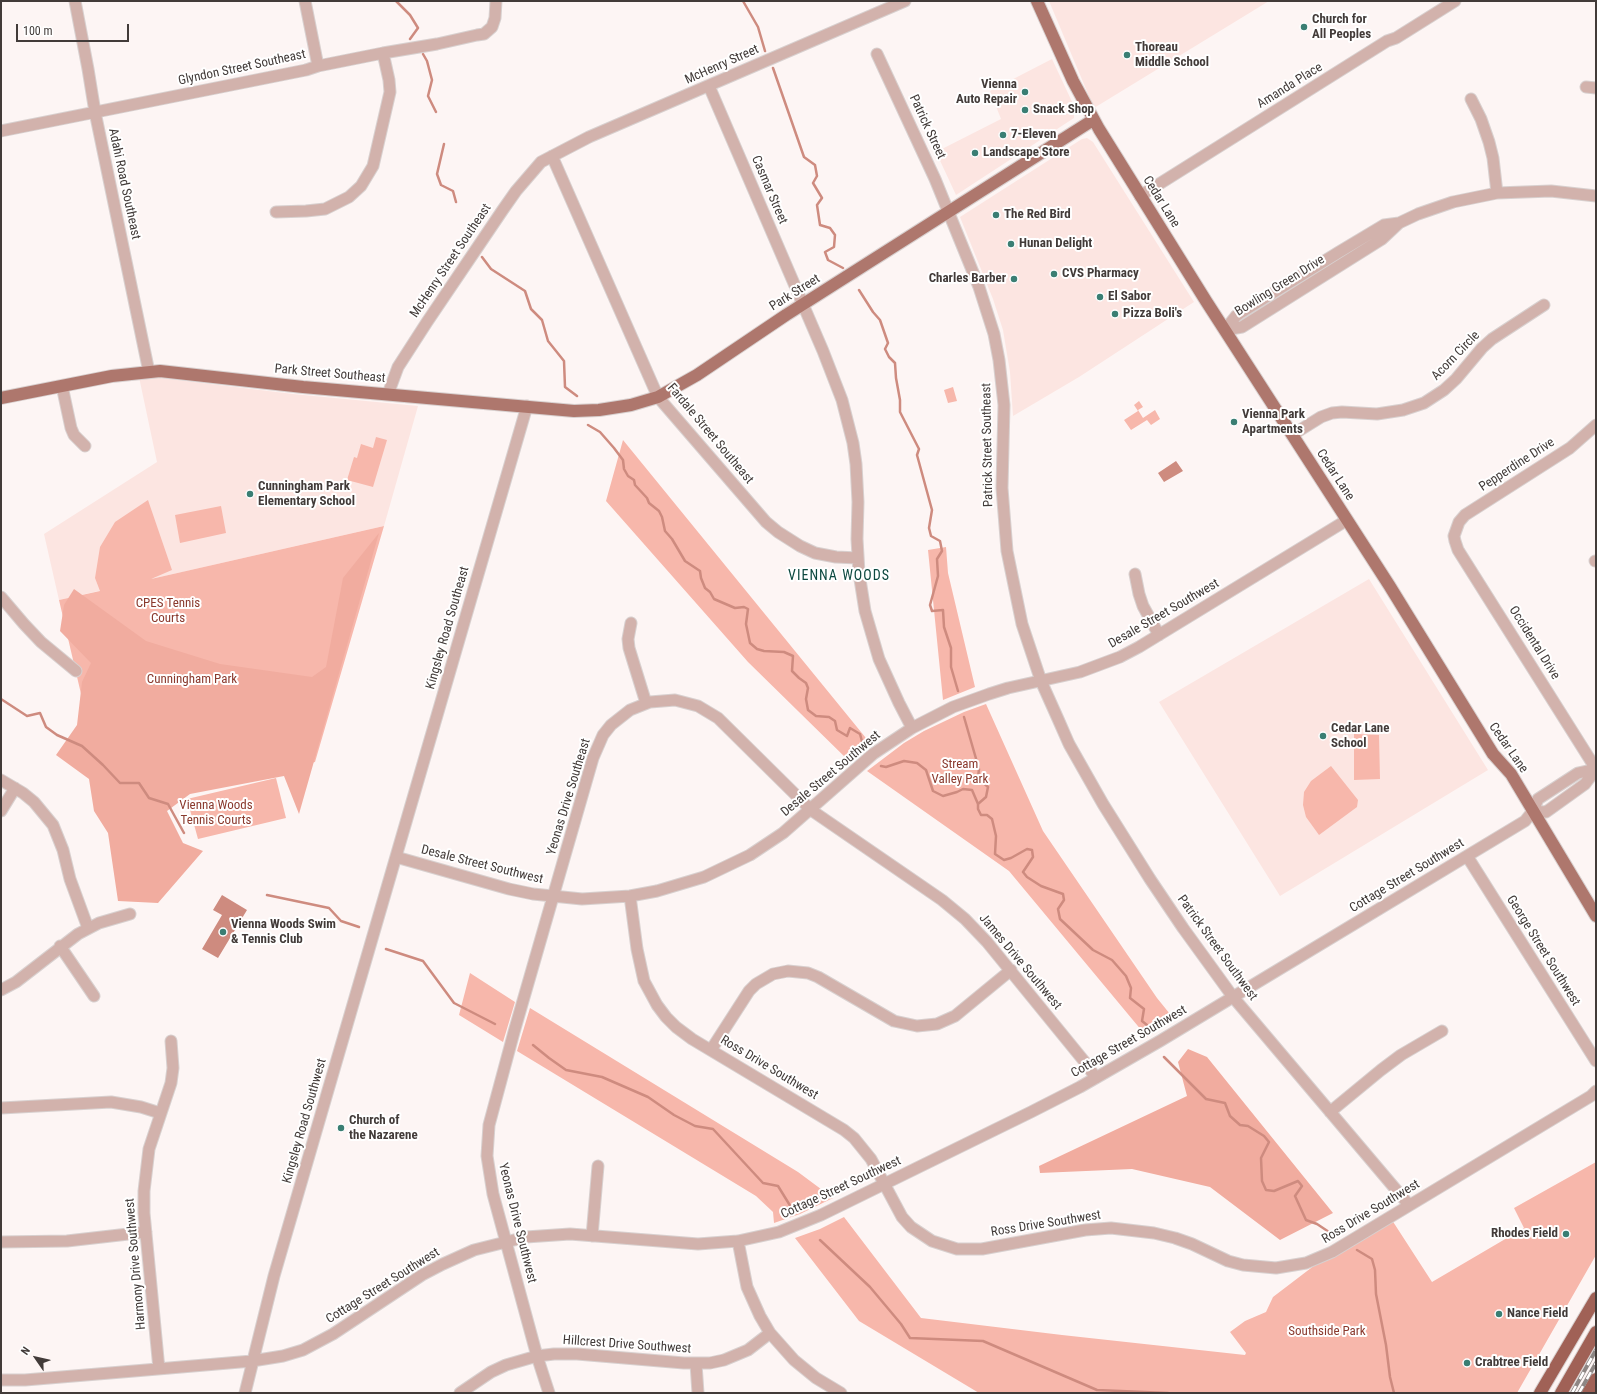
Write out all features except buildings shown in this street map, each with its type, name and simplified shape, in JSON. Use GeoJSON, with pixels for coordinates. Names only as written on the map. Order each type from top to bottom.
{"type":"FeatureCollection","features":[{"type":"Feature","properties":{"kind":"highway"},"geometry":{"type":"LineString","coordinates":[[1540,1393],[1596,1298]]}},
{"type":"Feature","properties":{"kind":"highway"},"geometry":{"type":"LineString","coordinates":[[1561,1393],[1596,1332]]}},
{"type":"Feature","properties":{"kind":"highway"},"geometry":{"type":"LineString","coordinates":[[1588,1393],[1596,1379]]}},
{"type":"Feature","properties":{"kind":"main road","name":"Cedar Lane"},"geometry":{"type":"LineString","coordinates":[[1037,1],[1073,81],[1093,120],[1463,703],[1493,754],[1511,774],[1596,916]]}},
{"type":"Feature","properties":{"kind":"main road"},"geometry":{"type":"LineString","coordinates":[[948,213],[1093,120]]}},
{"type":"Feature","properties":{"kind":"main road","name":"Park Street"},"geometry":{"type":"LineString","coordinates":[[658,397],[697,375],[803,305],[948,213]]}},
{"type":"Feature","properties":{"kind":"main road","name":"Park Street Southeast"},"geometry":{"type":"LineString","coordinates":[[1,398],[112,376],[149,372],[180,373],[303,387],[574,411],[631,405],[658,397]]}},
{"type":"Feature","properties":{"kind":"street","name":"Adahi Road Southeast"},"geometry":{"type":"LineString","coordinates":[[75,1],[95,112],[149,372]]}},
{"type":"Feature","properties":{"kind":"street"},"geometry":{"type":"LineString","coordinates":[[304,1],[318,66]]}},
{"type":"Feature","properties":{"kind":"street","name":"Glyndon Street Southeast"},"geometry":{"type":"LineString","coordinates":[[1,131],[298,72],[318,66],[383,52],[437,44],[477,35],[489,30],[494,22],[496,1]]}},
{"type":"Feature","properties":{"kind":"street","name":"McHenry Street"},"geometry":{"type":"LineString","coordinates":[[552,156],[589,137],[905,1]]}},
{"type":"Feature","properties":{"kind":"street","name":"Amanda Place"},"geometry":{"type":"LineString","coordinates":[[1140,196],[1384,43],[1396,38],[1455,1]]}},
{"type":"Feature","properties":{"kind":"street"},"geometry":{"type":"LineString","coordinates":[[276,212],[306,211],[331,207],[354,193],[368,176],[373,166],[378,149],[390,92],[383,52]]}},
{"type":"Feature","properties":{"kind":"street","name":"Patrick Street"},"geometry":{"type":"LineString","coordinates":[[877,54],[923,150],[948,213]]}},
{"type":"Feature","properties":{"kind":"street","name":"Casmar Street"},"geometry":{"type":"LineString","coordinates":[[709,86],[833,374],[848,419],[856,464],[858,558],[865,611],[874,646],[885,674],[912,728]]}},
{"type":"Feature","properties":{"kind":"street"},"geometry":{"type":"LineString","coordinates":[[1471,99],[1481,119],[1489,142],[1493,158],[1497,193]]}},
{"type":"Feature","properties":{"kind":"street","name":"McHenry Street Southeast"},"geometry":{"type":"LineString","coordinates":[[388,394],[398,367],[502,211],[535,167],[552,156]]}},
{"type":"Feature","properties":{"kind":"street","name":"Fardale Street Southeast"},"geometry":{"type":"LineString","coordinates":[[552,156],[658,397],[766,522],[778,532],[800,546],[815,553],[836,557],[858,558]]}},
{"type":"Feature","properties":{"kind":"street","name":"Bowling Green Drive"},"geometry":{"type":"LineString","coordinates":[[1225,330],[1242,327],[1382,239],[1399,223],[1418,214],[1453,202],[1497,193],[1551,191],[1596,196]]}},
{"type":"Feature","properties":{"kind":"street","name":"Patrick Street Southeast"},"geometry":{"type":"LineString","coordinates":[[948,213],[981,291],[996,343],[1004,405],[1002,488],[1007,551],[1022,624],[1041,681]]}},
{"type":"Feature","properties":{"kind":"street","name":"Acorn Circle"},"geometry":{"type":"LineString","coordinates":[[1292,435],[1321,417],[1332,413],[1342,412],[1377,414],[1403,410],[1424,403],[1444,390],[1456,379],[1482,348],[1492,339],[1544,305]]}},
{"type":"Feature","properties":{"kind":"street"},"geometry":{"type":"LineString","coordinates":[[62,386],[71,428],[74,435],[85,446]]}},
{"type":"Feature","properties":{"kind":"street","name":"Kingsley Road Southeast"},"geometry":{"type":"LineString","coordinates":[[396,857],[526,406]]}},
{"type":"Feature","properties":{"kind":"street","name":"Pepperdine Drive"},"geometry":{"type":"LineString","coordinates":[[1455,531],[1459,522],[1465,515],[1570,448],[1596,425]]}},
{"type":"Feature","properties":{"kind":"street","name":"Desale Street Southwest"},"geometry":{"type":"LineString","coordinates":[[396,857],[509,889],[533,894],[582,899],[630,896],[681,885],[728,867],[768,844],[811,810],[873,754],[912,728],[953,707],[1008,688],[1062,677],[1098,666],[1120,656],[1159,635],[1347,520]]}},
{"type":"Feature","properties":{"kind":"street","name":"Occidental Drive"},"geometry":{"type":"LineString","coordinates":[[1455,531],[1455,541],[1458,550],[1596,769]]}},
{"type":"Feature","properties":{"kind":"street"},"geometry":{"type":"LineString","coordinates":[[1135,574],[1143,606],[1159,635]]}},
{"type":"Feature","properties":{"kind":"street"},"geometry":{"type":"LineString","coordinates":[[3,604],[41,642],[76,671]]}},
{"type":"Feature","properties":{"kind":"street"},"geometry":{"type":"LineString","coordinates":[[631,623],[628,639],[629,648],[646,703]]}},
{"type":"Feature","properties":{"kind":"street","name":"Patrick Street Southwest"},"geometry":{"type":"LineString","coordinates":[[1041,681],[1069,744],[1103,804],[1150,880],[1183,928],[1233,997],[1409,1206]]}},
{"type":"Feature","properties":{"kind":"street","name":"Yeonas Drive Southeast"},"geometry":{"type":"LineString","coordinates":[[553,896],[597,746],[603,735],[620,716],[646,703],[675,700],[698,706],[709,711],[718,718],[811,810]]}},
{"type":"Feature","properties":{"kind":"street","name":"Cottage Street Southwest"},"geometry":{"type":"LineString","coordinates":[[1,1380],[25,1380],[158,1369],[252,1361],[284,1356],[320,1342],[422,1275],[443,1264],[474,1250],[506,1241],[546,1235],[592,1236],[698,1244],[738,1241],[772,1233],[800,1224],[1031,1112],[1096,1078],[1525,821],[1533,811],[1538,799],[1578,773],[1596,769]]}},
{"type":"Feature","properties":{"kind":"street"},"geometry":{"type":"LineString","coordinates":[[1,780],[34,802],[44,813],[56,831],[63,850],[74,891],[88,928]]}},
{"type":"Feature","properties":{"kind":"street"},"geometry":{"type":"LineString","coordinates":[[1,811],[15,788]]}},
{"type":"Feature","properties":{"kind":"street","name":"James Drive Southwest"},"geometry":{"type":"LineString","coordinates":[[811,810],[942,900],[979,933],[1011,970],[1096,1078]]}},
{"type":"Feature","properties":{"kind":"street","name":"George Street Southwest"},"geometry":{"type":"LineString","coordinates":[[1467,856],[1596,1061]]}},
{"type":"Feature","properties":{"kind":"street","name":"Kingsley Road Southwest"},"geometry":{"type":"LineString","coordinates":[[245,1393],[276,1268],[396,857]]}},
{"type":"Feature","properties":{"kind":"street","name":"Yeonas Drive Southwest"},"geometry":{"type":"LineString","coordinates":[[549,1393],[537,1356],[506,1241],[489,1175],[487,1156],[489,1125],[553,896]]}},
{"type":"Feature","properties":{"kind":"street","name":"Ross Drive Southwest"},"geometry":{"type":"LineString","coordinates":[[630,896],[640,966],[649,993],[666,1017],[676,1027],[711,1050],[844,1130],[863,1148],[871,1159],[897,1209],[911,1227],[944,1246],[963,1249],[982,1248],[1085,1230],[1107,1228],[1131,1229],[1175,1238],[1192,1244],[1228,1261],[1243,1265],[1262,1268],[1292,1267],[1321,1258],[1592,1096],[1596,1091]]}},
{"type":"Feature","properties":{"kind":"street"},"geometry":{"type":"LineString","coordinates":[[1,990],[16,982],[60,946],[88,928],[99,923],[130,914]]}},
{"type":"Feature","properties":{"kind":"street"},"geometry":{"type":"LineString","coordinates":[[60,946],[94,996]]}},
{"type":"Feature","properties":{"kind":"street"},"geometry":{"type":"LineString","coordinates":[[711,1050],[748,991],[756,984],[773,974],[788,971],[808,973],[818,977],[894,1022],[917,1026],[937,1024],[954,1016],[1011,970]]}},
{"type":"Feature","properties":{"kind":"street"},"geometry":{"type":"LineString","coordinates":[[1330,1112],[1401,1055],[1442,1031]]}},
{"type":"Feature","properties":{"kind":"street","name":"Harmony Drive Southwest"},"geometry":{"type":"LineString","coordinates":[[158,1369],[146,1232],[144,1191],[146,1169],[154,1132],[171,1083],[173,1068],[171,1041]]}},
{"type":"Feature","properties":{"kind":"street"},"geometry":{"type":"LineString","coordinates":[[1,1108],[110,1102],[141,1107],[160,1113]]}},
{"type":"Feature","properties":{"kind":"street"},"geometry":{"type":"LineString","coordinates":[[592,1236],[598,1166]]}},
{"type":"Feature","properties":{"kind":"street"},"geometry":{"type":"LineString","coordinates":[[1,1242],[67,1241],[146,1232]]}},
{"type":"Feature","properties":{"kind":"street"},"geometry":{"type":"LineString","coordinates":[[738,1241],[747,1287],[760,1316],[770,1333],[794,1360],[816,1378],[841,1393]]}},
{"type":"Feature","properties":{"kind":"street","name":"Hillcrest Drive Southwest"},"geometry":{"type":"LineString","coordinates":[[460,1393],[501,1368],[537,1356],[577,1354],[696,1364],[736,1356],[748,1350],[770,1333]]}},
{"type":"Feature","properties":{"kind":"street"},"geometry":{"type":"LineString","coordinates":[[696,1364],[698,1393]]}},
{"type":"Feature","properties":{"kind":"shaded area","name":"Thoreau Middle School"},"geometry":{"type":"Polygon","coordinates":[[[1049,1],[1269,1],[1094,108],[1049,1]]]}},
{"type":"Feature","properties":{"kind":"shaded area"},"geometry":{"type":"Polygon","coordinates":[[[1052,59],[1074,106],[1074,118],[956,195],[936,152],[1001,119],[990,91],[1052,59]]]}},
{"type":"Feature","properties":{"kind":"shaded area"},"geometry":{"type":"Polygon","coordinates":[[[1087,138],[1093,142],[1194,302],[1079,377],[1013,416],[1010,372],[1003,330],[993,299],[960,217],[1082,139],[1087,138]]]}},
{"type":"Feature","properties":{"kind":"shaded area","name":"Cunningham Park Elementary School"},"geometry":{"type":"Polygon","coordinates":[[[144,376],[293,394],[418,406],[384,526],[59,600],[44,534],[157,462],[139,377],[144,376]]]}},
{"type":"Feature","properties":{"kind":"shaded area"},"geometry":{"type":"Polygon","coordinates":[[[1176,461],[1183,471],[1164,482],[1158,473],[1176,461]]]}},
{"type":"Feature","properties":{"kind":"shaded area","name":"Cedar Lane School"},"geometry":{"type":"Polygon","coordinates":[[[1369,579],[1488,770],[1280,896],[1159,702],[1369,579]]]}},
{"type":"Feature","properties":{"kind":"shaded area","name":"Vienna Woods Swim & Tennis Club"},"geometry":{"type":"Polygon","coordinates":[[[222,895],[247,910],[218,958],[202,949],[222,915],[213,910],[222,895]]]}},
{"type":"Feature","properties":{"kind":"green space"},"geometry":{"type":"Polygon","coordinates":[[[953,387],[957,401],[948,403],[944,390],[953,387]]]}},
{"type":"Feature","properties":{"kind":"green space"},"geometry":{"type":"Polygon","coordinates":[[[1139,401],[1143,407],[1138,410],[1143,418],[1155,410],[1160,419],[1151,425],[1147,420],[1131,430],[1124,420],[1138,411],[1134,405],[1139,401]]]}},
{"type":"Feature","properties":{"kind":"green space"},"geometry":{"type":"Polygon","coordinates":[[[376,437],[387,440],[373,487],[347,480],[354,457],[357,458],[361,444],[373,448],[376,437]]]}},
{"type":"Feature","properties":{"kind":"green space"},"geometry":{"type":"Polygon","coordinates":[[[623,440],[870,743],[849,761],[748,662],[606,501],[623,440]]]}},
{"type":"Feature","properties":{"kind":"green space","name":"Cunningham Park"},"geometry":{"type":"Polygon","coordinates":[[[148,500],[172,570],[151,579],[384,526],[315,762],[108,809],[59,600],[100,591],[95,578],[100,547],[115,522],[148,500]]]}},
{"type":"Feature","properties":{"kind":"green space"},"geometry":{"type":"Polygon","coordinates":[[[221,506],[226,533],[180,543],[175,515],[221,506]]]}},
{"type":"Feature","properties":{"kind":"green space"},"geometry":{"type":"Polygon","coordinates":[[[379,533],[299,814],[284,776],[190,794],[167,811],[183,843],[203,851],[158,903],[118,901],[108,833],[94,811],[89,779],[56,755],[77,725],[82,682],[91,663],[60,631],[64,605],[74,589],[146,641],[220,664],[312,677],[326,667],[343,578],[379,533]]]}},
{"type":"Feature","properties":{"kind":"green space"},"geometry":{"type":"Polygon","coordinates":[[[946,547],[948,573],[975,687],[943,700],[928,550],[946,547]]]}},
{"type":"Feature","properties":{"kind":"green space","name":"Stream Valley Park"},"geometry":{"type":"Polygon","coordinates":[[[986,704],[1043,831],[1157,998],[1174,1019],[1147,1037],[1009,871],[867,771],[904,743],[924,731],[964,712],[986,704]]]}},
{"type":"Feature","properties":{"kind":"green space"},"geometry":{"type":"Polygon","coordinates":[[[1354,734],[1379,735],[1380,779],[1354,780],[1354,734]]]}},
{"type":"Feature","properties":{"kind":"green space"},"geometry":{"type":"Polygon","coordinates":[[[1331,766],[1358,800],[1357,807],[1319,835],[1306,817],[1303,805],[1304,792],[1311,781],[1331,766]]]}},
{"type":"Feature","properties":{"kind":"green space","name":"Vienna Woods Tennis Courts"},"geometry":{"type":"Polygon","coordinates":[[[276,778],[286,818],[198,839],[187,799],[276,778]]]}},
{"type":"Feature","properties":{"kind":"green space"},"geometry":{"type":"Polygon","coordinates":[[[470,973],[515,1002],[503,1042],[459,1015],[470,973]]]}},
{"type":"Feature","properties":{"kind":"green space"},"geometry":{"type":"Polygon","coordinates":[[[530,1008],[798,1172],[833,1198],[800,1214],[774,1223],[773,1212],[756,1196],[517,1051],[530,1008]]]}},
{"type":"Feature","properties":{"kind":"green space"},"geometry":{"type":"Polygon","coordinates":[[[1188,1049],[1207,1057],[1333,1213],[1280,1240],[1210,1187],[1132,1169],[1040,1173],[1039,1166],[1187,1096],[1178,1062],[1188,1049]]]}},
{"type":"Feature","properties":{"kind":"green space","name":"Southside Park"},"geometry":{"type":"Polygon","coordinates":[[[1596,1162],[1596,1255],[1517,1393],[979,1393],[859,1321],[795,1238],[820,1229],[844,1217],[921,1318],[1245,1355],[1246,1353],[1230,1332],[1245,1321],[1266,1312],[1273,1297],[1332,1252],[1390,1217],[1432,1282],[1524,1228],[1514,1208],[1596,1162]]]}},
{"type":"Feature","properties":{"kind":"waterway"},"geometry":{"type":"LineString","coordinates":[[396,1],[410,15],[418,28],[410,39]]}},
{"type":"Feature","properties":{"kind":"waterway"},"geometry":{"type":"LineString","coordinates":[[743,1],[758,27],[765,51]]}},
{"type":"Feature","properties":{"kind":"waterway"},"geometry":{"type":"LineString","coordinates":[[423,54],[427,61],[432,80],[428,96],[436,112]]}},
{"type":"Feature","properties":{"kind":"waterway"},"geometry":{"type":"LineString","coordinates":[[773,68],[804,157],[815,165],[817,176],[813,183],[822,198],[817,205],[820,225],[830,228],[835,235],[834,247],[825,252],[828,260],[843,268]]}},
{"type":"Feature","properties":{"kind":"waterway"},"geometry":{"type":"LineString","coordinates":[[444,144],[437,174],[441,185],[453,191],[456,202]]}},
{"type":"Feature","properties":{"kind":"waterway"},"geometry":{"type":"LineString","coordinates":[[482,257],[491,269],[525,291],[531,309],[542,320],[548,341],[564,361],[565,387],[577,396]]}},
{"type":"Feature","properties":{"kind":"waterway"},"geometry":{"type":"LineString","coordinates":[[859,290],[880,320],[888,343],[885,349],[889,357],[895,363],[900,400],[900,412],[919,449],[917,455],[932,510],[929,528],[931,536],[940,541],[942,551],[937,559],[938,576],[930,605],[932,611],[943,610],[944,627],[951,648],[951,667],[958,691]]}},
{"type":"Feature","properties":{"kind":"waterway"},"geometry":{"type":"LineString","coordinates":[[588,425],[600,432],[623,460],[624,469],[628,476],[634,480],[635,485],[647,498],[649,503],[659,511],[665,531],[672,539],[685,561],[700,571],[705,588],[710,592],[714,599],[735,608],[744,607],[748,609],[746,624],[750,643],[757,649],[764,651],[784,652],[793,656],[792,671],[806,683],[808,688],[806,699],[808,710],[816,716],[829,717],[835,721],[837,730],[847,736],[850,728],[860,734],[863,745]]}},
{"type":"Feature","properties":{"kind":"waterway"},"geometry":{"type":"LineString","coordinates":[[1,699],[27,716],[40,713],[46,727],[57,735],[82,746],[120,783],[139,783],[149,798],[168,804],[184,833]]}},
{"type":"Feature","properties":{"kind":"waterway"},"geometry":{"type":"LineString","coordinates":[[964,717],[979,769],[978,778],[988,787],[986,797],[978,804]]}},
{"type":"Feature","properties":{"kind":"waterway"},"geometry":{"type":"LineString","coordinates":[[881,766],[886,767],[904,761],[917,763],[926,770],[933,791],[943,796],[963,789],[972,790],[981,815],[987,815],[992,819],[996,836],[995,854],[1004,860],[1011,858],[1027,849],[1032,850],[1033,857],[1023,872],[1027,877],[1041,886],[1063,894],[1064,900],[1058,909],[1060,919],[1093,950],[1112,960],[1126,976],[1131,988],[1130,998],[1144,1009],[1142,1021],[1152,1029]]}},
{"type":"Feature","properties":{"kind":"waterway"},"geometry":{"type":"LineString","coordinates":[[267,895],[329,908],[341,921],[359,927]]}},
{"type":"Feature","properties":{"kind":"waterway"},"geometry":{"type":"LineString","coordinates":[[386,949],[423,961],[454,1003],[495,1024]]}},
{"type":"Feature","properties":{"kind":"waterway"},"geometry":{"type":"LineString","coordinates":[[533,1045],[566,1070],[602,1077],[648,1097],[674,1115],[695,1126],[713,1129],[763,1183],[778,1186],[794,1212]]}},
{"type":"Feature","properties":{"kind":"waterway"},"geometry":{"type":"LineString","coordinates":[[1164,1057],[1206,1099],[1225,1103],[1230,1116],[1240,1125],[1248,1126],[1264,1136],[1269,1142],[1261,1158],[1262,1181],[1266,1190],[1274,1191],[1298,1181],[1302,1186],[1295,1196],[1306,1220],[1317,1224],[1335,1236]]}},
{"type":"Feature","properties":{"kind":"waterway"},"geometry":{"type":"LineString","coordinates":[[820,1240],[870,1287],[901,1324],[910,1338],[983,1341],[1097,1390],[1168,1393]]}},
{"type":"Feature","properties":{"kind":"waterway"},"geometry":{"type":"LineString","coordinates":[[1357,1250],[1372,1259],[1375,1270],[1376,1294],[1394,1393]]}},
{"type":"Feature","properties":{"kind":"railway"},"geometry":{"type":"LineString","coordinates":[[1572,1393],[1596,1350]]}},
{"type":"Feature","properties":{"kind":"railway"},"geometry":{"type":"LineString","coordinates":[[1579,1393],[1596,1363]]}},
{"type":"Feature","properties":{"kind":"place","name":"Church for All Peoples"},"geometry":{"type":"Point","coordinates":[1304,27]}},
{"type":"Feature","properties":{"kind":"place","name":"Thoreau Middle School"},"geometry":{"type":"Point","coordinates":[1127,55]}},
{"type":"Feature","properties":{"kind":"place","name":"Vienna Auto Repair"},"geometry":{"type":"Point","coordinates":[1025,92]}},
{"type":"Feature","properties":{"kind":"place","name":"Snack Shop"},"geometry":{"type":"Point","coordinates":[1025,110]}},
{"type":"Feature","properties":{"kind":"place","name":"7-Eleven"},"geometry":{"type":"Point","coordinates":[1003,135]}},
{"type":"Feature","properties":{"kind":"place","name":"Landscape Store"},"geometry":{"type":"Point","coordinates":[975,153]}},
{"type":"Feature","properties":{"kind":"place","name":"The Red Bird"},"geometry":{"type":"Point","coordinates":[996,215]}},
{"type":"Feature","properties":{"kind":"place","name":"Hunan Delight"},"geometry":{"type":"Point","coordinates":[1011,244]}},
{"type":"Feature","properties":{"kind":"place","name":"CVS Pharmacy"},"geometry":{"type":"Point","coordinates":[1054,274]}},
{"type":"Feature","properties":{"kind":"place","name":"Charles Barber"},"geometry":{"type":"Point","coordinates":[1014,279]}},
{"type":"Feature","properties":{"kind":"place","name":"El Sabor"},"geometry":{"type":"Point","coordinates":[1100,297]}},
{"type":"Feature","properties":{"kind":"place","name":"Pizza Boli's"},"geometry":{"type":"Point","coordinates":[1115,314]}},
{"type":"Feature","properties":{"kind":"place","name":"Vienna Park Apartments"},"geometry":{"type":"Point","coordinates":[1234,422]}},
{"type":"Feature","properties":{"kind":"place","name":"Cunningham Park Elementary School"},"geometry":{"type":"Point","coordinates":[250,494]}},
{"type":"Feature","properties":{"kind":"place","name":"Cedar Lane School"},"geometry":{"type":"Point","coordinates":[1323,736]}},
{"type":"Feature","properties":{"kind":"place","name":"Vienna Woods Swim & Tennis Club"},"geometry":{"type":"Point","coordinates":[223,932]}},
{"type":"Feature","properties":{"kind":"place","name":"Church of the Nazarene"},"geometry":{"type":"Point","coordinates":[341,1128]}},
{"type":"Feature","properties":{"kind":"place","name":"Rhodes Field"},"geometry":{"type":"Point","coordinates":[1566,1234]}},
{"type":"Feature","properties":{"kind":"place","name":"Nance Field"},"geometry":{"type":"Point","coordinates":[1499,1314]}},
{"type":"Feature","properties":{"kind":"place","name":"Crabtree Field"},"geometry":{"type":"Point","coordinates":[1467,1363]}},
{"type":"Feature","properties":{"kind":"district","name":"VIENNA WOODS"},"geometry":{"type":"Point","coordinates":[839,576]}},
{"type":"Feature","properties":{"kind":"park label","name":"CPES Tennis Courts"},"geometry":{"type":"Point","coordinates":[168,612]}}]}
